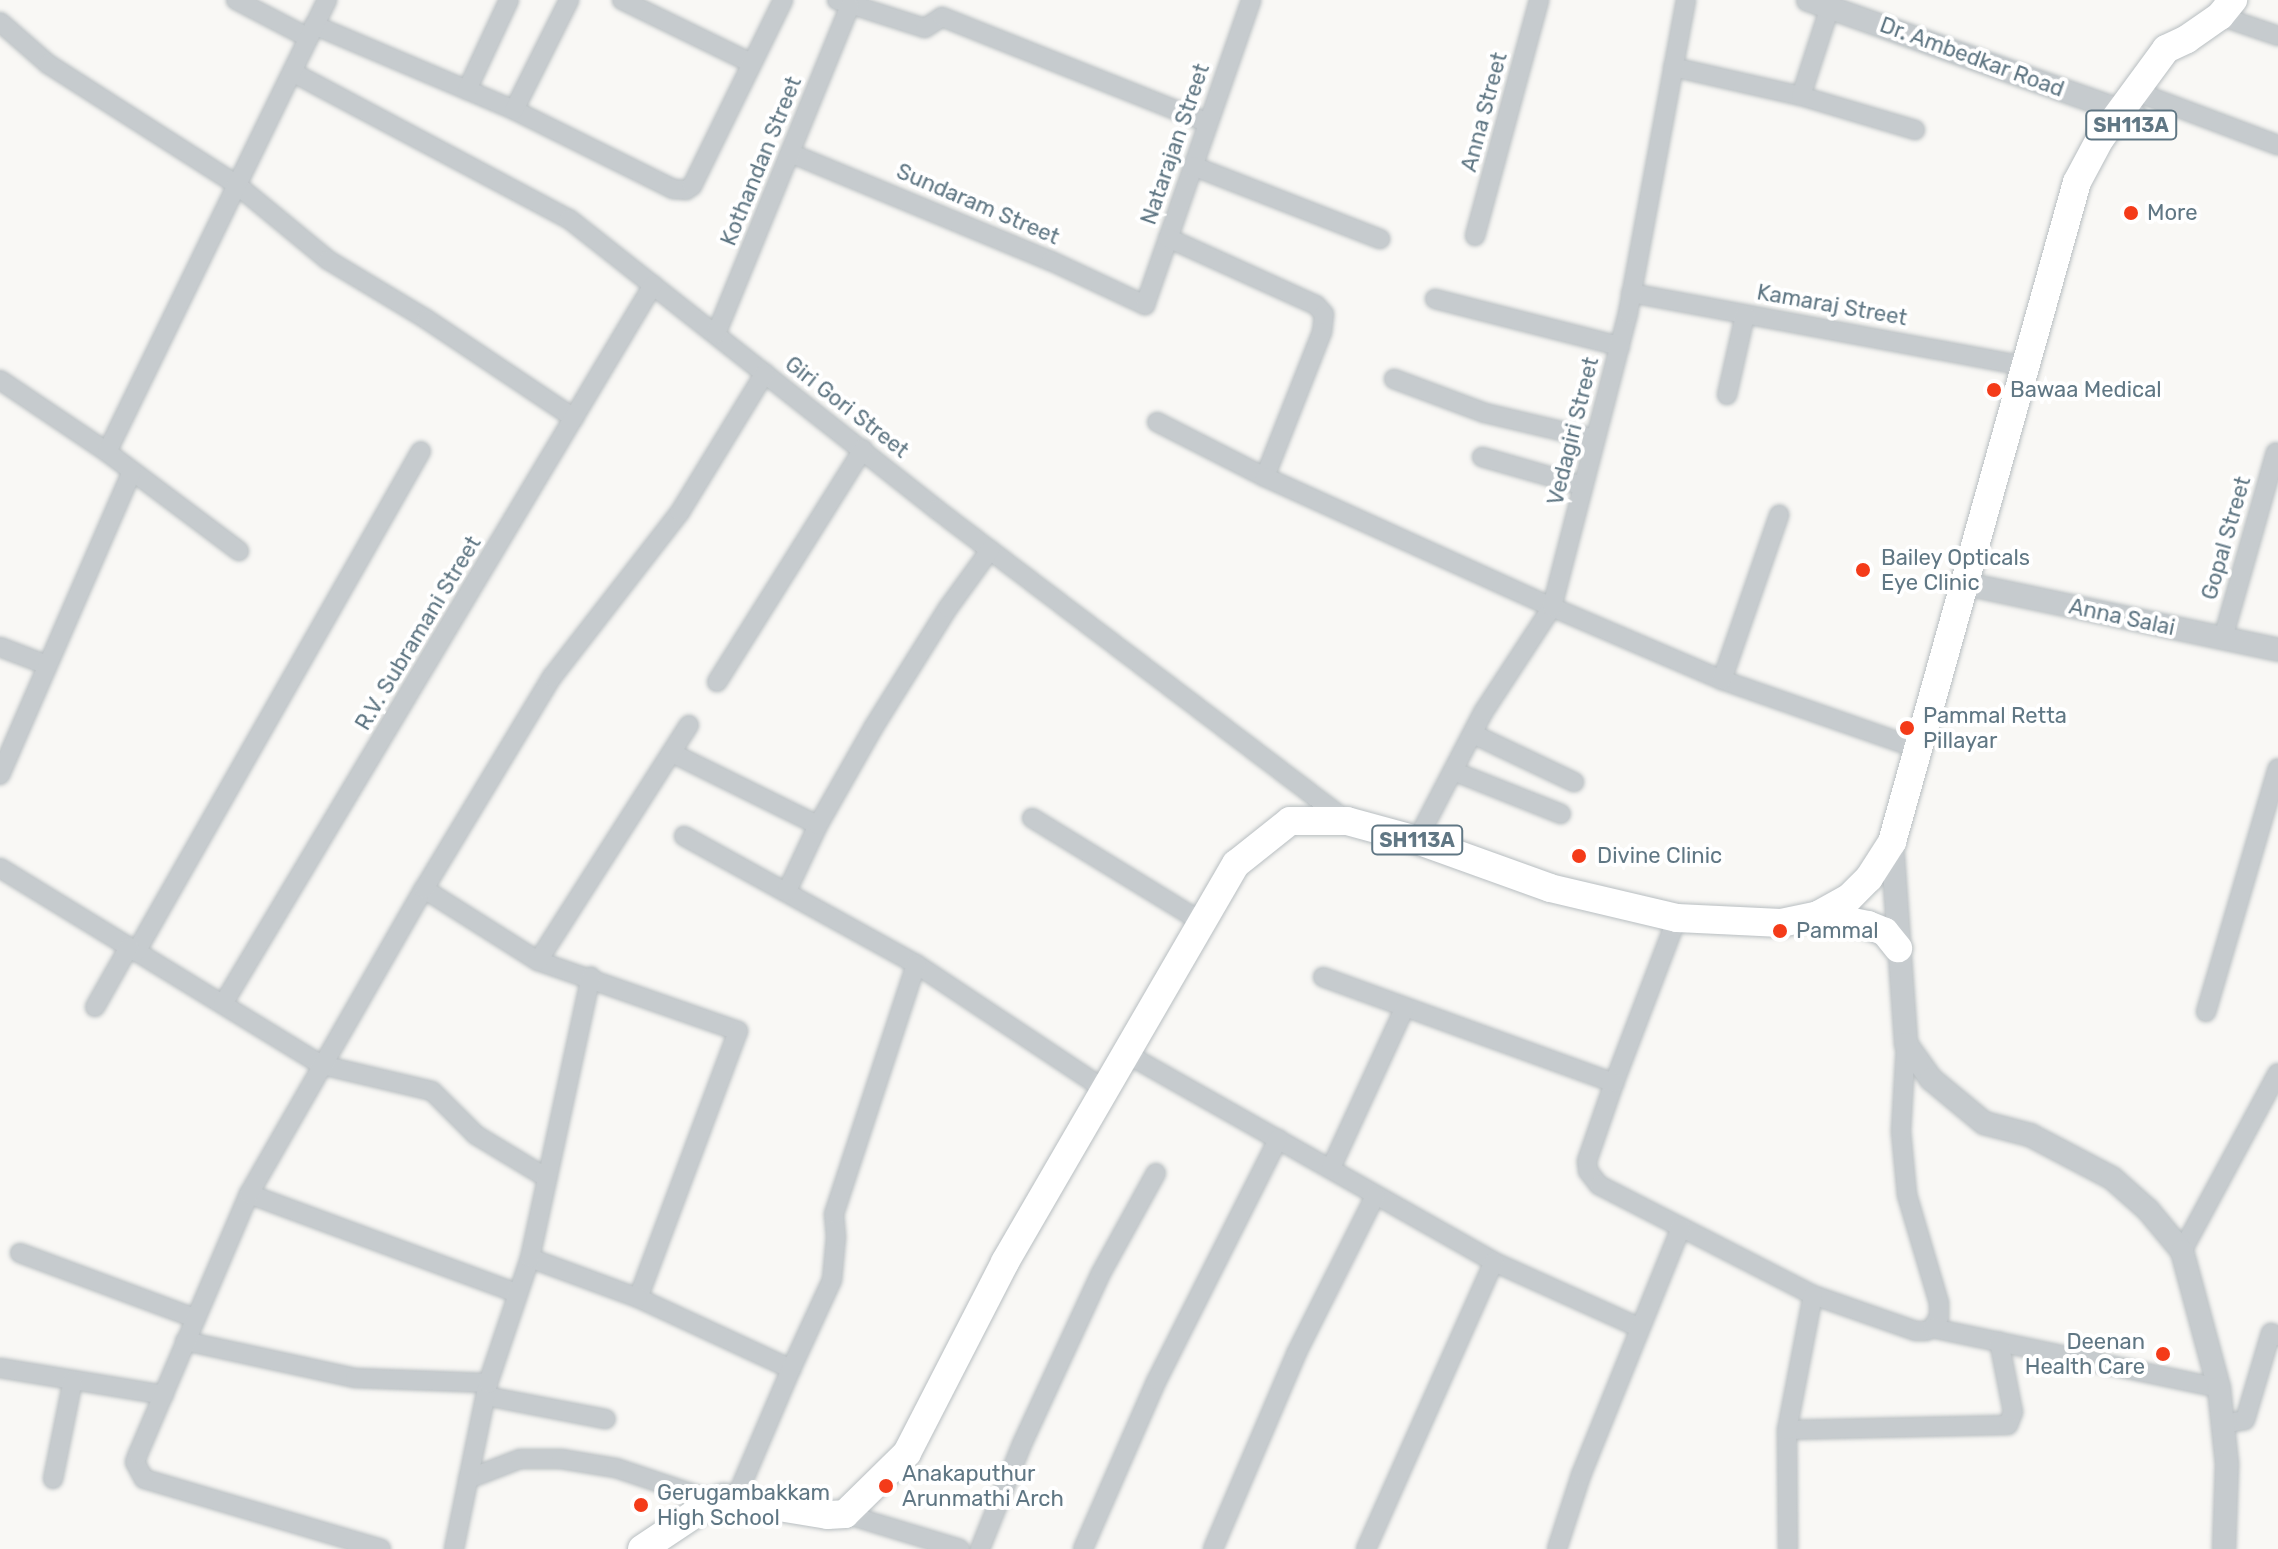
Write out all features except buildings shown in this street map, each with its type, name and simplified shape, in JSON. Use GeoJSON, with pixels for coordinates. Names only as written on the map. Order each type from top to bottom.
{"type":"FeatureCollection","features":[{"type":"Feature","properties":{"kind":"main road"},"geometry":{"type":"LineString","coordinates":[[2136,108],[2166,49],[2184,41],[2227,8]]}},
{"type":"Feature","properties":{"kind":"main road","name":"SH113A"},"geometry":{"type":"LineString","coordinates":[[845,1514],[907,1453],[1005,1262],[1236,864],[1290,821],[1347,821],[1417,840],[1550,888],[1677,918],[1781,923],[1818,915],[1849,898],[1869,878],[1892,842],[2025,366],[2073,207],[2077,182],[2136,108]]}},
{"type":"Feature","properties":{"kind":"main road"},"geometry":{"type":"LineString","coordinates":[[1818,915],[1868,925],[1885,932],[1898,948]]}},
{"type":"Feature","properties":{"kind":"main road"},"geometry":{"type":"LineString","coordinates":[[642,1549],[725,1500],[828,1515],[845,1514]]}},
{"type":"Feature","properties":{"kind":"street"},"geometry":{"type":"LineString","coordinates":[[236,0],[467,90],[673,189],[686,190],[692,186],[783,0]]}},
{"type":"Feature","properties":{"kind":"street"},"geometry":{"type":"LineString","coordinates":[[107,452],[327,0]]}},
{"type":"Feature","properties":{"kind":"street"},"geometry":{"type":"LineString","coordinates":[[467,90],[509,0]]}},
{"type":"Feature","properties":{"kind":"street"},"geometry":{"type":"LineString","coordinates":[[514,110],[569,0]]}},
{"type":"Feature","properties":{"kind":"street"},"geometry":{"type":"LineString","coordinates":[[622,0],[751,63]]}},
{"type":"Feature","properties":{"kind":"street","name":"Natarajan Street"},"geometry":{"type":"LineString","coordinates":[[1145,305],[1251,0]]}},
{"type":"Feature","properties":{"kind":"street","name":"Anna Street"},"geometry":{"type":"LineString","coordinates":[[1475,236],[1539,0]]}},
{"type":"Feature","properties":{"kind":"street","name":"Vedagiri Street"},"geometry":{"type":"LineString","coordinates":[[1417,840],[1473,734],[1552,607],[1620,346],[1686,0]]}},
{"type":"Feature","properties":{"kind":"street","name":"Dr. Ambedkar Road"},"geometry":{"type":"LineString","coordinates":[[1808,0],[1841,6],[2136,108]]}},
{"type":"Feature","properties":{"kind":"street"},"geometry":{"type":"LineString","coordinates":[[844,3],[925,28],[946,9],[1208,123]]}},
{"type":"Feature","properties":{"kind":"street","name":"Kothandan Street"},"geometry":{"type":"LineString","coordinates":[[716,334],[790,153],[844,3]]}},
{"type":"Feature","properties":{"kind":"street"},"geometry":{"type":"LineString","coordinates":[[1801,96],[1841,6]]}},
{"type":"Feature","properties":{"kind":"street"},"geometry":{"type":"LineString","coordinates":[[2227,8],[2278,36]]}},
{"type":"Feature","properties":{"kind":"street"},"geometry":{"type":"LineString","coordinates":[[0,22],[48,64],[237,185],[328,260],[426,319],[574,418]]}},
{"type":"Feature","properties":{"kind":"street"},"geometry":{"type":"LineString","coordinates":[[1673,67],[1801,96],[1915,130]]}},
{"type":"Feature","properties":{"kind":"street","name":"Giri Gori Street"},"geometry":{"type":"LineString","coordinates":[[292,72],[569,219],[990,550],[1347,821]]}},
{"type":"Feature","properties":{"kind":"street"},"geometry":{"type":"LineString","coordinates":[[2136,108],[2278,145]]}},
{"type":"Feature","properties":{"kind":"street","name":"Sundaram Street"},"geometry":{"type":"LineString","coordinates":[[790,153],[1051,261],[1145,305]]}},
{"type":"Feature","properties":{"kind":"street"},"geometry":{"type":"LineString","coordinates":[[1193,166],[1380,239]]}},
{"type":"Feature","properties":{"kind":"street"},"geometry":{"type":"LineString","coordinates":[[1168,238],[1316,305],[1324,314],[1322,332],[1265,477]]}},
{"type":"Feature","properties":{"kind":"street","name":"R.V. Subramani Street"},"geometry":{"type":"LineString","coordinates":[[223,1004],[653,285]]}},
{"type":"Feature","properties":{"kind":"street","name":"Kamaraj Street"},"geometry":{"type":"LineString","coordinates":[[1631,293],[2025,366]]}},
{"type":"Feature","properties":{"kind":"street"},"geometry":{"type":"LineString","coordinates":[[1435,299],[1620,346]]}},
{"type":"Feature","properties":{"kind":"street"},"geometry":{"type":"LineString","coordinates":[[1727,395],[1745,315]]}},
{"type":"Feature","properties":{"kind":"street"},"geometry":{"type":"LineString","coordinates":[[381,1549],[144,1479],[135,1462],[249,1194],[322,1065],[552,677],[680,512],[765,373]]}},
{"type":"Feature","properties":{"kind":"street"},"geometry":{"type":"LineString","coordinates":[[1394,379],[1485,413],[1595,439]]}},
{"type":"Feature","properties":{"kind":"street"},"geometry":{"type":"LineString","coordinates":[[0,380],[107,452],[239,551]]}},
{"type":"Feature","properties":{"kind":"street"},"geometry":{"type":"LineString","coordinates":[[1157,422],[1265,477],[1722,680],[1919,749]]}},
{"type":"Feature","properties":{"kind":"street"},"geometry":{"type":"LineString","coordinates":[[717,682],[863,449]]}},
{"type":"Feature","properties":{"kind":"street"},"geometry":{"type":"LineString","coordinates":[[95,1007],[133,950],[421,451]]}},
{"type":"Feature","properties":{"kind":"street","name":"Gopal Street"},"geometry":{"type":"LineString","coordinates":[[2223,638],[2276,452]]}},
{"type":"Feature","properties":{"kind":"street"},"geometry":{"type":"LineString","coordinates":[[1482,457],[1583,486]]}},
{"type":"Feature","properties":{"kind":"street"},"geometry":{"type":"LineString","coordinates":[[0,775],[132,471]]}},
{"type":"Feature","properties":{"kind":"street"},"geometry":{"type":"LineString","coordinates":[[1722,680],[1779,515]]}},
{"type":"Feature","properties":{"kind":"street"},"geometry":{"type":"LineString","coordinates":[[787,891],[818,825],[948,608],[990,550]]}},
{"type":"Feature","properties":{"kind":"street","name":"Anna Salai"},"geometry":{"type":"LineString","coordinates":[[1966,584],[2278,650]]}},
{"type":"Feature","properties":{"kind":"street"},"geometry":{"type":"LineString","coordinates":[[0,647],[47,665]]}},
{"type":"Feature","properties":{"kind":"street"},"geometry":{"type":"LineString","coordinates":[[538,961],[689,725]]}},
{"type":"Feature","properties":{"kind":"street"},"geometry":{"type":"LineString","coordinates":[[1473,734],[1574,782]]}},
{"type":"Feature","properties":{"kind":"street"},"geometry":{"type":"LineString","coordinates":[[672,753],[818,825]]}},
{"type":"Feature","properties":{"kind":"street"},"geometry":{"type":"LineString","coordinates":[[2206,1012],[2278,768]]}},
{"type":"Feature","properties":{"kind":"street"},"geometry":{"type":"LineString","coordinates":[[1453,771],[1561,814]]}},
{"type":"Feature","properties":{"kind":"street"},"geometry":{"type":"LineString","coordinates":[[1032,818],[1202,922]]}},
{"type":"Feature","properties":{"kind":"street"},"geometry":{"type":"LineString","coordinates":[[684,836],[916,964],[1106,1090]]}},
{"type":"Feature","properties":{"kind":"street"},"geometry":{"type":"LineString","coordinates":[[1892,842],[1906,1044],[1901,1131],[1907,1195],[1939,1303],[1939,1317],[1932,1328]]}},
{"type":"Feature","properties":{"kind":"street"},"geometry":{"type":"LineString","coordinates":[[0,868],[322,1065],[432,1091],[476,1135],[547,1178]]}},
{"type":"Feature","properties":{"kind":"street"},"geometry":{"type":"LineString","coordinates":[[424,889],[538,961],[591,977],[738,1031],[638,1298]]}},
{"type":"Feature","properties":{"kind":"street"},"geometry":{"type":"LineString","coordinates":[[1677,918],[1587,1161],[1588,1171],[1599,1185],[1813,1295],[1916,1331],[1932,1328],[2219,1388]]}},
{"type":"Feature","properties":{"kind":"street"},"geometry":{"type":"LineString","coordinates":[[468,1479],[520,1459],[561,1459],[616,1468],[725,1500],[832,1280],[836,1248],[834,1214],[916,964]]}},
{"type":"Feature","properties":{"kind":"street"},"geometry":{"type":"LineString","coordinates":[[454,1549],[487,1390],[516,1293],[530,1258],[591,977]]}},
{"type":"Feature","properties":{"kind":"street"},"geometry":{"type":"LineString","coordinates":[[1323,977],[1614,1083]]}},
{"type":"Feature","properties":{"kind":"street"},"geometry":{"type":"LineString","coordinates":[[1331,1168],[1405,1007]]}},
{"type":"Feature","properties":{"kind":"street"},"geometry":{"type":"LineString","coordinates":[[1906,1044],[1931,1079],[1984,1123],[2030,1135],[2112,1178],[2148,1210],[2182,1251],[2219,1388],[2227,1464],[2224,1549]]}},
{"type":"Feature","properties":{"kind":"street"},"geometry":{"type":"LineString","coordinates":[[1127,1054],[1494,1262],[1640,1328]]}},
{"type":"Feature","properties":{"kind":"street"},"geometry":{"type":"LineString","coordinates":[[2182,1251],[2278,1073]]}},
{"type":"Feature","properties":{"kind":"street"},"geometry":{"type":"LineString","coordinates":[[1083,1549],[1157,1380],[1278,1139]]}},
{"type":"Feature","properties":{"kind":"street"},"geometry":{"type":"LineString","coordinates":[[980,1549],[1022,1444],[1101,1273],[1156,1173]]}},
{"type":"Feature","properties":{"kind":"street"},"geometry":{"type":"LineString","coordinates":[[249,1194],[516,1293]]}},
{"type":"Feature","properties":{"kind":"street"},"geometry":{"type":"LineString","coordinates":[[1213,1549],[1297,1352],[1375,1196]]}},
{"type":"Feature","properties":{"kind":"street"},"geometry":{"type":"LineString","coordinates":[[1557,1549],[1581,1475],[1681,1227]]}},
{"type":"Feature","properties":{"kind":"street"},"geometry":{"type":"LineString","coordinates":[[20,1253],[195,1318]]}},
{"type":"Feature","properties":{"kind":"street"},"geometry":{"type":"LineString","coordinates":[[530,1258],[638,1298],[791,1369]]}},
{"type":"Feature","properties":{"kind":"street"},"geometry":{"type":"LineString","coordinates":[[1366,1549],[1494,1262]]}},
{"type":"Feature","properties":{"kind":"street"},"geometry":{"type":"LineString","coordinates":[[1788,1549],[1787,1430],[1813,1295]]}},
{"type":"Feature","properties":{"kind":"street"},"geometry":{"type":"LineString","coordinates":[[2223,1424],[2245,1420],[2271,1333],[2278,1336]]}},
{"type":"Feature","properties":{"kind":"street"},"geometry":{"type":"LineString","coordinates":[[185,1341],[355,1378],[487,1390],[606,1419]]}},
{"type":"Feature","properties":{"kind":"street"},"geometry":{"type":"LineString","coordinates":[[1787,1430],[2008,1425],[2013,1412],[1999,1341]]}},
{"type":"Feature","properties":{"kind":"street"},"geometry":{"type":"LineString","coordinates":[[0,1368],[164,1395]]}},
{"type":"Feature","properties":{"kind":"street"},"geometry":{"type":"LineString","coordinates":[[53,1479],[73,1380]]}},
{"type":"Feature","properties":{"kind":"street"},"geometry":{"type":"LineString","coordinates":[[845,1514],[960,1549]]}},
{"type":"Feature","properties":{"kind":"place","name":"More"},"geometry":{"type":"Point","coordinates":[2131,213]}},
{"type":"Feature","properties":{"kind":"place","name":"Bawaa Medical"},"geometry":{"type":"Point","coordinates":[1994,390]}},
{"type":"Feature","properties":{"kind":"place","name":"Bailey Opticals Eye Clinic"},"geometry":{"type":"Point","coordinates":[1863,570]}},
{"type":"Feature","properties":{"kind":"place","name":"Pammal Retta Pillayar"},"geometry":{"type":"Point","coordinates":[1907,728]}},
{"type":"Feature","properties":{"kind":"place","name":"Divine Clinic"},"geometry":{"type":"Point","coordinates":[1579,856]}},
{"type":"Feature","properties":{"kind":"place","name":"Pammal"},"geometry":{"type":"Point","coordinates":[1780,931]}},
{"type":"Feature","properties":{"kind":"place","name":"Deenan Health Care"},"geometry":{"type":"Point","coordinates":[2163,1354]}},
{"type":"Feature","properties":{"kind":"place","name":"Anakaputhur Arunmathi Arch"},"geometry":{"type":"Point","coordinates":[886,1486]}},
{"type":"Feature","properties":{"kind":"place","name":"Gerugambakkam High School"},"geometry":{"type":"Point","coordinates":[641,1505]}}]}
